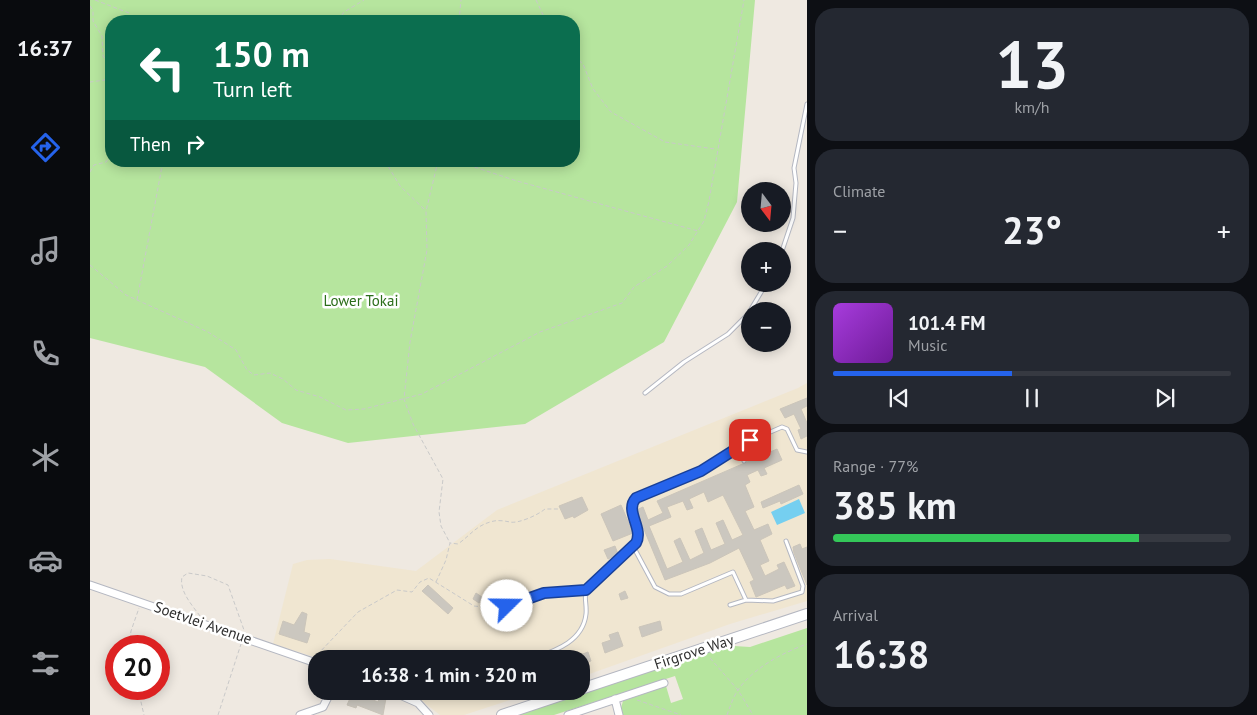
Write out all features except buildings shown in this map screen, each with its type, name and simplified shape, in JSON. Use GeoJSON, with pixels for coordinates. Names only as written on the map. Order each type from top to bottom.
{"type":"FeatureCollection","features":[{"type":"Feature","properties":{"kind":"street","name":"Soetvlei Avenue"},"geometry":{"type":"LineString","coordinates":[[90,585],[308,660]]}},
{"type":"Feature","properties":{"kind":"street","name":"Firgrove Way"},"geometry":{"type":"LineString","coordinates":[[590,686],[807,614]]}},
{"type":"Feature","properties":{"kind":"street"},"geometry":{"type":"LineString","coordinates":[[568,715],[664,683]]}},
{"type":"Feature","properties":{"kind":"street"},"geometry":{"type":"LineString","coordinates":[[615,699],[619,715]]}},
{"type":"Feature","properties":{"kind":"street"},"geometry":{"type":"LineString","coordinates":[[300,715],[323,707],[327,700]]}},
{"type":"Feature","properties":{"kind":"street"},"geometry":{"type":"LineString","coordinates":[[411,700],[418,703],[429,715]]}},
{"type":"Feature","properties":{"kind":"street"},"geometry":{"type":"LineString","coordinates":[[502,715],[547,700]]}},
{"type":"Feature","properties":{"kind":"lane"},"geometry":{"type":"LineString","coordinates":[[785,242],[793,218],[796,183],[794,168],[807,104]]}},
{"type":"Feature","properties":{"kind":"lane"},"geometry":{"type":"LineString","coordinates":[[645,393],[684,362],[728,334],[748,314],[761,292]]}},
{"type":"Feature","properties":{"kind":"lane"},"geometry":{"type":"LineString","coordinates":[[557,650],[562,648],[572,639],[586,616],[584,599],[586,590],[633,546],[639,534],[632,513],[632,503],[636,498],[701,471],[738,446],[782,427],[787,429],[797,450],[807,452]]}},
{"type":"Feature","properties":{"kind":"lane"},"geometry":{"type":"LineString","coordinates":[[738,446],[744,461]]}},
{"type":"Feature","properties":{"kind":"lane"},"geometry":{"type":"LineString","coordinates":[[730,605],[746,600],[772,601],[802,592],[804,586],[786,541]]}},
{"type":"Feature","properties":{"kind":"lane"},"geometry":{"type":"LineString","coordinates":[[633,546],[649,578],[659,590],[676,595],[681,594],[733,572],[746,600]]}},
{"type":"Feature","properties":{"kind":"lane"},"geometry":{"type":"LineString","coordinates":[[488,618],[525,599],[544,593],[586,590]]}},
{"type":"Feature","properties":{"kind":"path"},"geometry":{"type":"LineString","coordinates":[[95,0],[130,15]]}},
{"type":"Feature","properties":{"kind":"path"},"geometry":{"type":"LineString","coordinates":[[342,15],[364,0]]}},
{"type":"Feature","properties":{"kind":"path"},"geometry":{"type":"LineString","coordinates":[[460,15],[461,0]]}},
{"type":"Feature","properties":{"kind":"path"},"geometry":{"type":"LineString","coordinates":[[536,0],[543,15]]}},
{"type":"Feature","properties":{"kind":"path"},"geometry":{"type":"LineString","coordinates":[[90,265],[126,295],[173,314],[208,332],[236,350],[248,370],[254,375],[270,373],[282,379],[296,390],[346,410],[364,409],[422,394],[540,332],[622,302],[634,287],[666,266],[689,245],[704,221],[709,201],[716,149],[744,0]]}},
{"type":"Feature","properties":{"kind":"path"},"geometry":{"type":"LineString","coordinates":[[90,6],[93,12],[93,21],[102,36],[103,56],[105,59]]}},
{"type":"Feature","properties":{"kind":"path"},"geometry":{"type":"LineString","coordinates":[[580,61],[583,64],[593,89],[611,112],[665,142],[716,149]]}},
{"type":"Feature","properties":{"kind":"path"},"geometry":{"type":"LineString","coordinates":[[90,82],[105,80]]}},
{"type":"Feature","properties":{"kind":"path"},"geometry":{"type":"LineString","coordinates":[[90,172],[98,162],[105,162]]}},
{"type":"Feature","properties":{"kind":"path"},"geometry":{"type":"LineString","coordinates":[[136,300],[162,167]]}},
{"type":"Feature","properties":{"kind":"path"},"geometry":{"type":"LineString","coordinates":[[389,167],[400,186],[426,211]]}},
{"type":"Feature","properties":{"kind":"path"},"geometry":{"type":"LineString","coordinates":[[436,582],[446,560],[450,543],[439,512],[443,479],[414,424],[404,399],[410,342],[427,250],[426,211],[437,167]]}},
{"type":"Feature","properties":{"kind":"path"},"geometry":{"type":"LineString","coordinates":[[474,167],[517,181],[698,231]]}},
{"type":"Feature","properties":{"kind":"path"},"geometry":{"type":"LineString","coordinates":[[450,543],[458,544],[474,529],[494,521],[516,522],[538,516],[545,509],[558,509]]}},
{"type":"Feature","properties":{"kind":"path"},"geometry":{"type":"LineString","coordinates":[[207,624],[192,605],[181,583],[182,577],[188,573],[207,576],[228,585],[244,637],[218,715]]}},
{"type":"Feature","properties":{"kind":"path"},"geometry":{"type":"LineString","coordinates":[[325,650],[358,612],[397,590],[412,592],[424,579],[430,578],[474,606],[502,610]]}},
{"type":"Feature","properties":{"kind":"path"},"geometry":{"type":"LineString","coordinates":[[130,635],[141,602]]}},
{"type":"Feature","properties":{"kind":"path"},"geometry":{"type":"LineString","coordinates":[[727,715],[738,690],[754,674],[795,648],[807,644]]}},
{"type":"Feature","properties":{"kind":"path"},"geometry":{"type":"LineString","coordinates":[[710,658],[738,690],[753,715]]}},
{"type":"Feature","properties":{"kind":"path"},"geometry":{"type":"LineString","coordinates":[[624,696],[681,715]]}},
{"type":"Feature","properties":{"kind":"path"},"geometry":{"type":"LineString","coordinates":[[141,700],[144,715]]}},
{"type":"Feature","properties":{"kind":"shaded area"},"geometry":{"type":"Polygon","coordinates":[[[807,383],[807,601],[730,624],[590,674],[590,650],[308,650],[308,655],[273,644],[293,564],[307,560],[330,559],[416,571],[497,510],[807,383]]]}},
{"type":"Feature","properties":{"kind":"shaded area"},"geometry":{"type":"Polygon","coordinates":[[[421,700],[510,700],[464,715],[440,715],[421,700]]]}},
{"type":"Feature","properties":{"kind":"green space","name":"Lower Tokai"},"geometry":{"type":"Polygon","coordinates":[[[90,0],[755,0],[737,202],[664,342],[525,424],[348,443],[282,423],[205,367],[90,338],[90,0]]]}},
{"type":"Feature","properties":{"kind":"green space"},"geometry":{"type":"Polygon","coordinates":[[[807,628],[807,715],[623,715],[621,708],[623,701],[666,686],[671,703],[683,699],[675,676],[554,715],[518,715],[563,700],[590,700],[590,691],[732,644],[734,646],[750,647],[807,628]]]}},
{"type":"Feature","properties":{"kind":"water"},"geometry":{"type":"Polygon","coordinates":[[[799,499],[805,513],[777,525],[771,512],[799,499]]]}},
{"type":"Feature","properties":{"kind":"route"},"geometry":{"type":"LineString","coordinates":[[507,606],[544,593],[586,590],[639,538],[632,513],[633,500],[701,471],[727,452],[750,440]]}}]}
